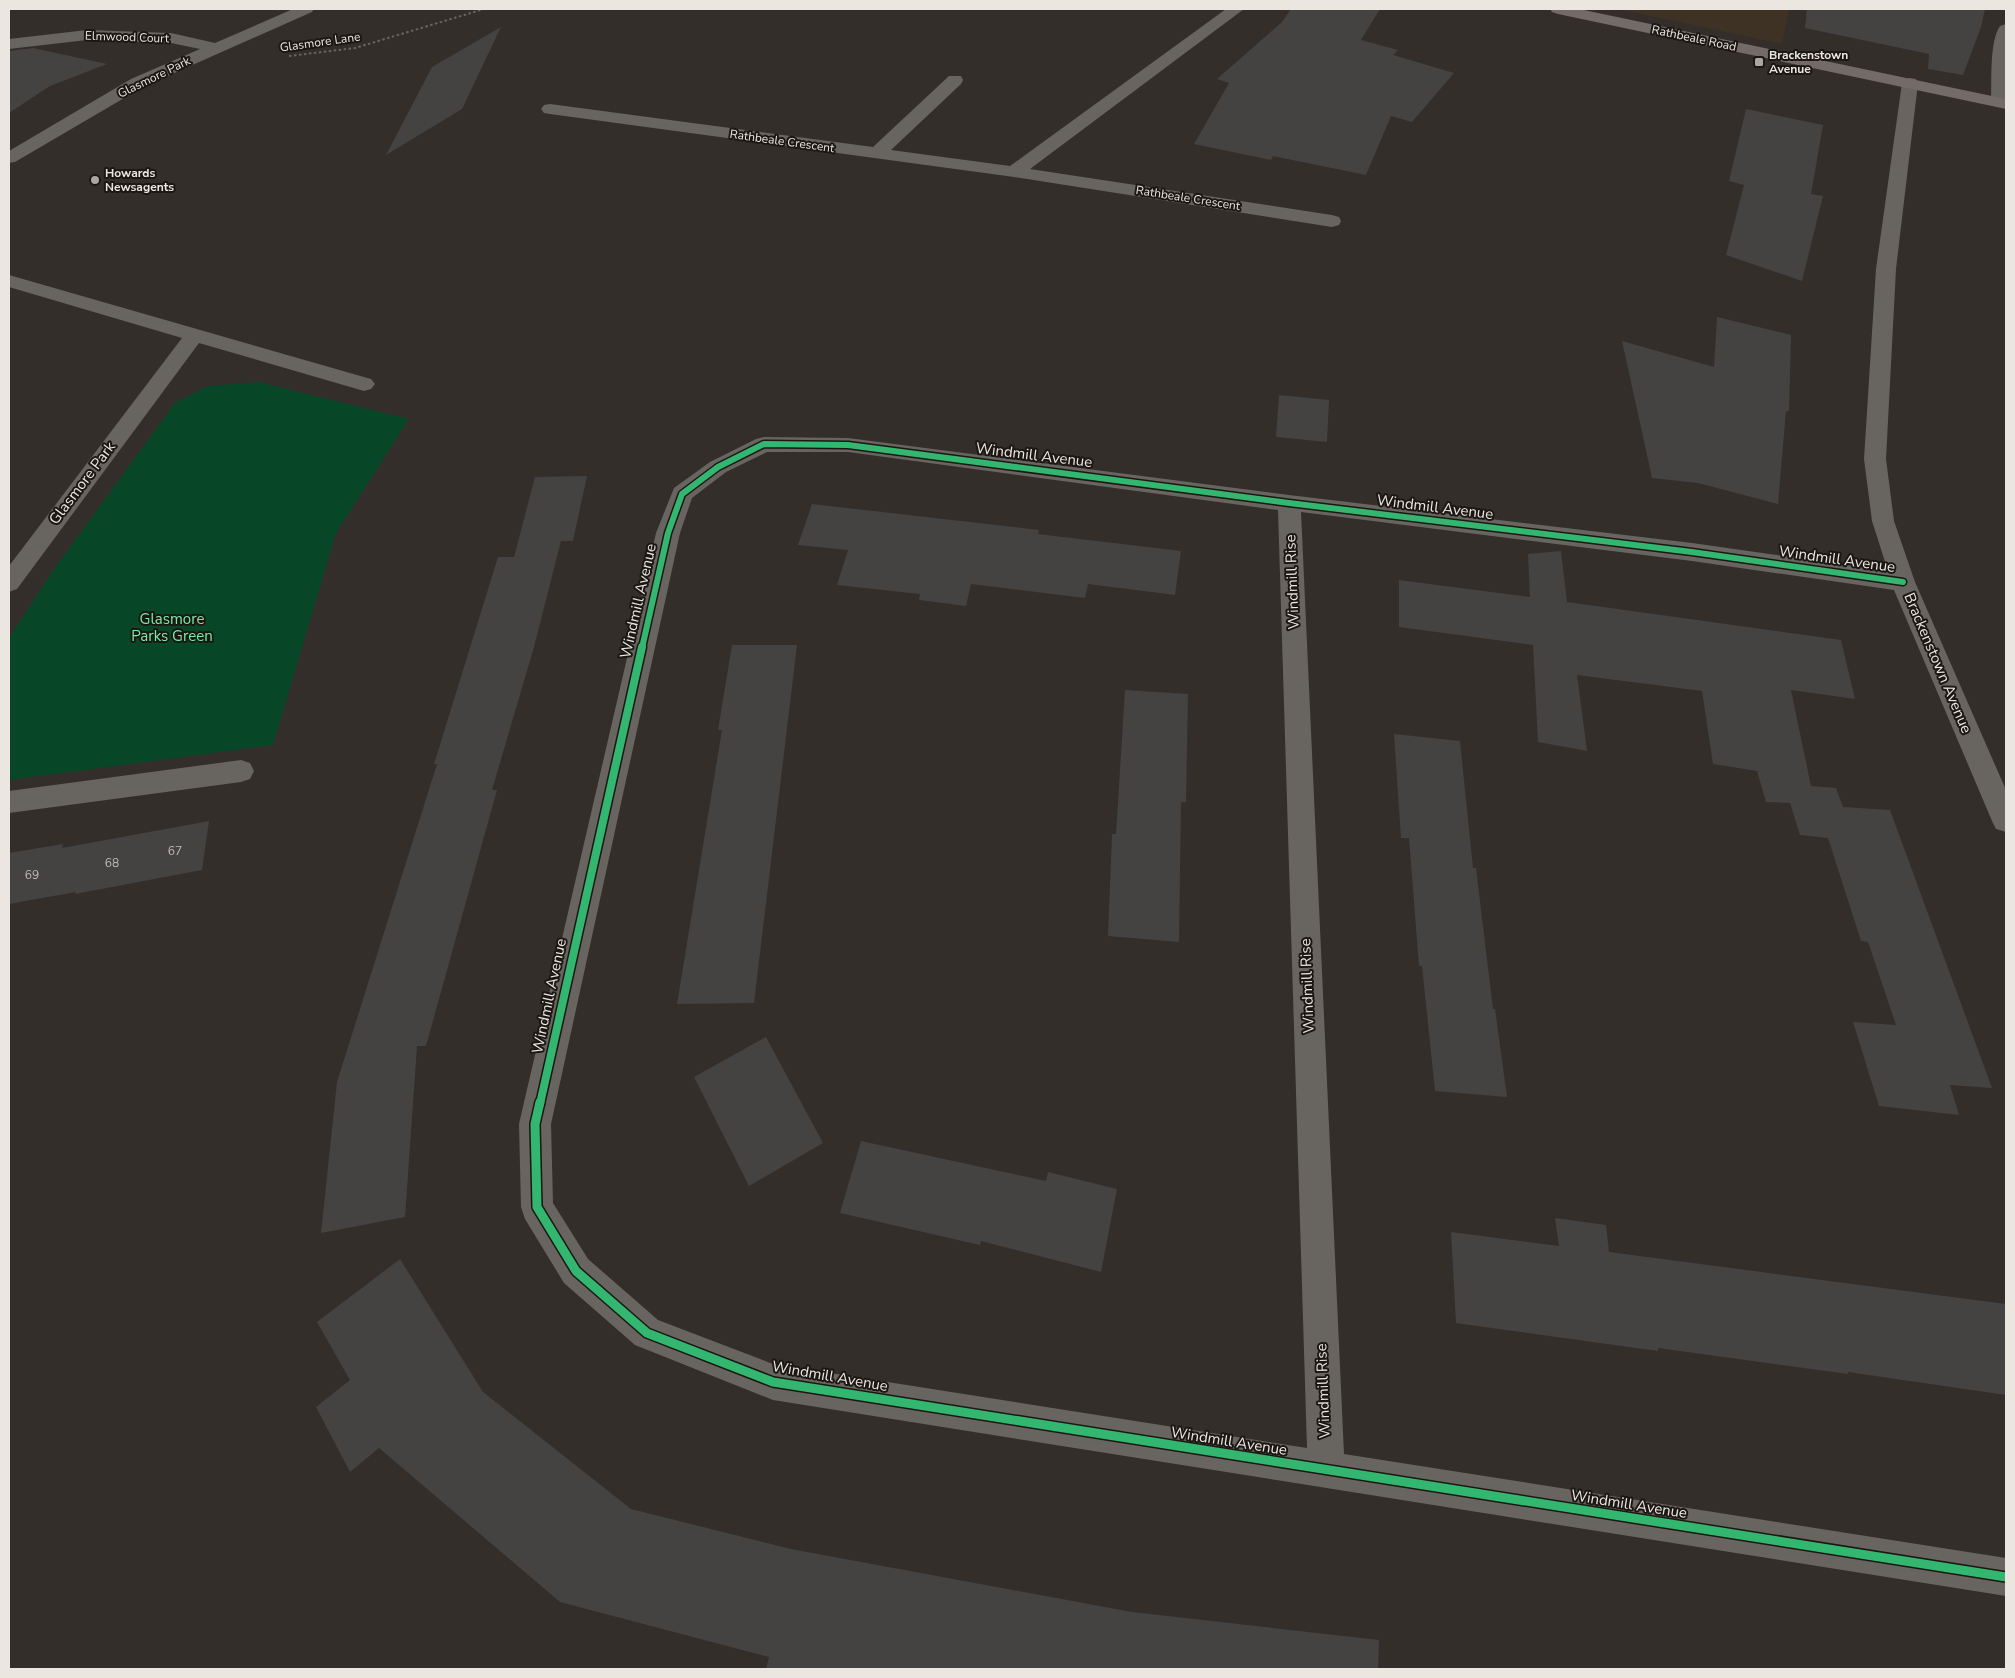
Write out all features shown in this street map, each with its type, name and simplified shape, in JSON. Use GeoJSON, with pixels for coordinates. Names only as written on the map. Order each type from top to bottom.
{"type":"FeatureCollection","features":[{"type":"Feature","properties":{"kind":"main road","name":"Rathbeale Road"},"geometry":{"type":"LineString","coordinates":[[1558,9],[2003,103]]}},
{"type":"Feature","properties":{"kind":"street","name":"Glasmore Park"},"geometry":{"type":"LineString","coordinates":[[9,158],[137,84],[306,9]]}},
{"type":"Feature","properties":{"kind":"street"},"geometry":{"type":"LineString","coordinates":[[1014,172],[1236,9]]}},
{"type":"Feature","properties":{"kind":"street"},"geometry":{"type":"LineString","coordinates":[[2003,103],[2002,48],[2006,29]]}},
{"type":"Feature","properties":{"kind":"street","name":"Elmwood Court"},"geometry":{"type":"LineString","coordinates":[[9,44],[87,35],[171,38],[215,48]]}},
{"type":"Feature","properties":{"kind":"street"},"geometry":{"type":"LineString","coordinates":[[877,153],[955,80]]}},
{"type":"Feature","properties":{"kind":"street","name":"Brackenstown Avenue"},"geometry":{"type":"LineString","coordinates":[[1910,84],[1886,269],[1875,459],[1883,521],[1903,582],[1997,777],[2006,821]]}},
{"type":"Feature","properties":{"kind":"street","name":"Rathbeale Crescent"},"geometry":{"type":"LineString","coordinates":[[550,110],[1014,172],[1332,221]]}},
{"type":"Feature","properties":{"kind":"street"},"geometry":{"type":"LineString","coordinates":[[9,281],[364,384]]}},
{"type":"Feature","properties":{"kind":"street","name":"Glasmore Park"},"geometry":{"type":"LineString","coordinates":[[9,583],[194,336]]}},
{"type":"Feature","properties":{"kind":"street","name":"Windmill Avenue"},"geometry":{"type":"LineString","coordinates":[[1903,582],[1692,552],[1289,503],[848,445],[764,444],[718,467],[682,494],[666,542],[534,1124],[537,1198],[538,1207],[576,1271],[647,1333],[773,1382],[2006,1577]]}},
{"type":"Feature","properties":{"kind":"street","name":"Windmill Rise"},"geometry":{"type":"LineString","coordinates":[[1289,503],[1326,1470]]}},
{"type":"Feature","properties":{"kind":"street"},"geometry":{"type":"LineString","coordinates":[[9,802],[241,771]]}},
{"type":"Feature","properties":{"kind":"shaded area"},"geometry":{"type":"Polygon","coordinates":[[[1618,9],[1789,9],[1782,44],[1618,9]]]}},
{"type":"Feature","properties":{"kind":"green space","name":"Glasmore Parks Green"},"geometry":{"type":"Polygon","coordinates":[[[259,382],[409,419],[336,533],[273,745],[9,780],[9,638],[54,569],[175,403],[208,386],[259,382]]]}},
{"type":"Feature","properties":{"kind":"building"},"geometry":{"type":"Polygon","coordinates":[[[1291,9],[1380,9],[1361,40],[1398,50],[1393,55],[1454,73],[1412,122],[1391,116],[1366,175],[1273,156],[1271,160],[1194,144],[1229,83],[1217,79],[1282,22],[1291,9]]]}},
{"type":"Feature","properties":{"kind":"building"},"geometry":{"type":"Polygon","coordinates":[[[1807,9],[1985,9],[1981,27],[1963,75],[1928,69],[1929,54],[1805,28],[1807,9]]]}},
{"type":"Feature","properties":{"kind":"building"},"geometry":{"type":"Polygon","coordinates":[[[501,27],[462,109],[386,155],[432,67],[501,27]]]}},
{"type":"Feature","properties":{"kind":"building"},"geometry":{"type":"Polygon","coordinates":[[[33,48],[107,64],[50,86],[9,113],[9,51],[33,48]]]}},
{"type":"Feature","properties":{"kind":"building"},"geometry":{"type":"Polygon","coordinates":[[[1746,109],[1823,125],[1811,194],[1823,196],[1802,281],[1726,255],[1744,185],[1729,181],[1746,109]]]}},
{"type":"Feature","properties":{"kind":"building"},"geometry":{"type":"Polygon","coordinates":[[[1717,317],[1791,335],[1789,411],[1786,411],[1778,504],[1698,483],[1652,478],[1622,341],[1714,367],[1717,317]]]}},
{"type":"Feature","properties":{"kind":"building"},"geometry":{"type":"Polygon","coordinates":[[[1279,395],[1329,400],[1327,442],[1276,437],[1279,395]]]}},
{"type":"Feature","properties":{"kind":"building"},"geometry":{"type":"Polygon","coordinates":[[[587,476],[573,541],[561,541],[534,647],[492,790],[497,790],[426,1046],[417,1046],[405,1217],[321,1233],[337,1082],[437,764],[434,764],[498,557],[514,557],[535,477],[587,476]]]}},
{"type":"Feature","properties":{"kind":"building"},"geometry":{"type":"Polygon","coordinates":[[[812,504],[1039,530],[1038,534],[1181,551],[1175,595],[1088,584],[1085,598],[971,584],[966,606],[919,600],[920,594],[837,585],[848,550],[798,545],[812,504]]]}},
{"type":"Feature","properties":{"kind":"building"},"geometry":{"type":"Polygon","coordinates":[[[1561,551],[1567,602],[1841,640],[1855,699],[1791,690],[1811,786],[1836,788],[1843,807],[1890,810],[1992,1088],[1950,1085],[1959,1115],[1879,1106],[1853,1022],[1896,1025],[1868,942],[1861,941],[1828,838],[1800,835],[1790,803],[1766,802],[1757,771],[1713,764],[1702,691],[1577,675],[1587,751],[1538,742],[1533,645],[1399,627],[1399,580],[1530,597],[1528,554],[1561,551]]]}},
{"type":"Feature","properties":{"kind":"building"},"geometry":{"type":"Polygon","coordinates":[[[732,645],[797,645],[754,1003],[677,1004],[722,730],[718,730],[732,645]]]}},
{"type":"Feature","properties":{"kind":"building"},"geometry":{"type":"Polygon","coordinates":[[[1125,690],[1188,694],[1186,802],[1181,802],[1179,942],[1108,936],[1112,834],[1116,834],[1125,690]]]}},
{"type":"Feature","properties":{"kind":"building"},"geometry":{"type":"Polygon","coordinates":[[[1394,734],[1460,741],[1473,868],[1476,868],[1493,1009],[1495,1009],[1507,1097],[1435,1091],[1422,966],[1419,966],[1409,838],[1401,838],[1394,734]]]}},
{"type":"Feature","properties":{"kind":"building"},"geometry":{"type":"Polygon","coordinates":[[[209,821],[202,870],[75,894],[76,892],[9,904],[9,853],[63,844],[62,848],[209,821]]]}},
{"type":"Feature","properties":{"kind":"building"},"geometry":{"type":"Polygon","coordinates":[[[766,1037],[823,1143],[749,1186],[694,1077],[766,1037]]]}},
{"type":"Feature","properties":{"kind":"building"},"geometry":{"type":"Polygon","coordinates":[[[861,1141],[1046,1181],[1048,1172],[1117,1189],[1101,1272],[981,1241],[980,1245],[840,1213],[861,1141]]]}},
{"type":"Feature","properties":{"kind":"building"},"geometry":{"type":"Polygon","coordinates":[[[1555,1218],[1606,1225],[1609,1252],[2006,1304],[2006,1395],[1848,1372],[1848,1374],[1658,1348],[1658,1351],[1456,1323],[1451,1232],[1559,1246],[1555,1218]]]}},
{"type":"Feature","properties":{"kind":"building"},"geometry":{"type":"Polygon","coordinates":[[[400,1259],[483,1392],[631,1509],[791,1549],[1132,1612],[1379,1640],[1378,1669],[766,1669],[769,1657],[560,1602],[379,1448],[350,1472],[316,1407],[350,1380],[317,1322],[400,1259]]]}},
{"type":"Feature","properties":{"kind":"cycle path"},"geometry":{"type":"LineString","coordinates":[[1903,582],[1692,552],[1289,503],[848,445],[764,444],[718,467],[682,494],[668,533],[535,1124],[537,1207],[576,1271],[647,1333],[773,1382],[2006,1577]]}},
{"type":"Feature","properties":{"kind":"place","name":"Brackenstown Avenue"},"geometry":{"type":"Point","coordinates":[1759,62]}},
{"type":"Feature","properties":{"kind":"place","name":"Howards Newsagents"},"geometry":{"type":"Point","coordinates":[95,180]}}]}
